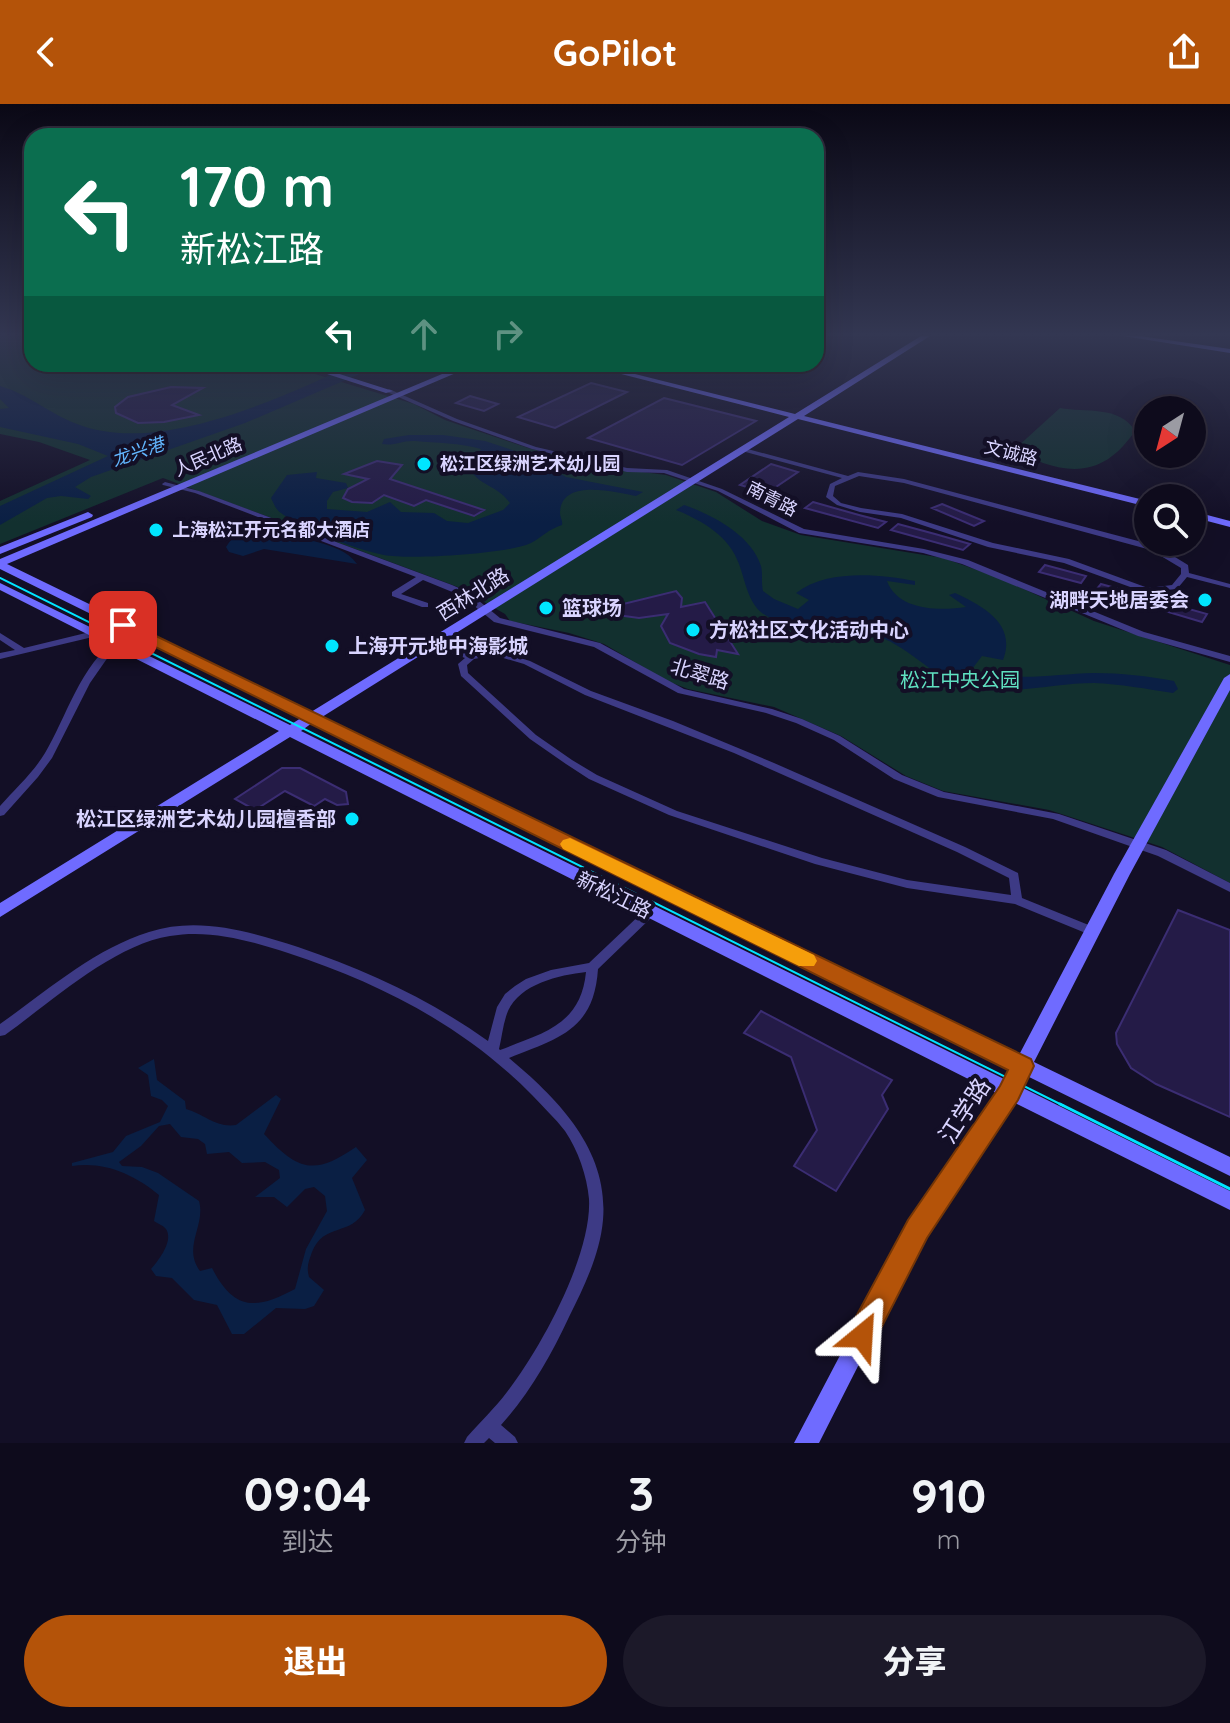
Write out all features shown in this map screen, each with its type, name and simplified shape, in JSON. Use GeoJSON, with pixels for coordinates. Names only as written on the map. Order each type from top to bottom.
{"type":"FeatureCollection","features":[{"type":"Feature","properties":{"kind":"main road","name":"人民北路"},"geometry":{"type":"LineString","coordinates":[[0,551],[380,398]]}},
{"type":"Feature","properties":{"kind":"main road","name":"人民北路"},"geometry":{"type":"LineString","coordinates":[[0,564],[381,398]]}},
{"type":"Feature","properties":{"kind":"main road","name":"文诚路"},"geometry":{"type":"LineString","coordinates":[[723,398],[1134,501]]}},
{"type":"Feature","properties":{"kind":"main road","name":"西林北路"},"geometry":{"type":"LineString","coordinates":[[0,911],[826,398]]}},
{"type":"Feature","properties":{"kind":"main road"},"geometry":{"type":"LineString","coordinates":[[1206,518],[1230,524]]}},
{"type":"Feature","properties":{"kind":"main road","name":"新松江路"},"geometry":{"type":"LineString","coordinates":[[0,564],[310,719],[1230,1167]]}},
{"type":"Feature","properties":{"kind":"main road","name":"新松江路"},"geometry":{"type":"LineString","coordinates":[[0,586],[1230,1201]]}},
{"type":"Feature","properties":{"kind":"main road","name":"江学路"},"geometry":{"type":"LineString","coordinates":[[806,1443],[917,1229],[1009,1093],[1092,931],[1230,678]]}},
{"type":"Feature","properties":{"kind":"street","name":"南青路"},"geometry":{"type":"LineString","coordinates":[[406,398],[455,420],[534,448],[627,470],[665,471],[720,490],[802,531],[940,554],[993,572],[1141,634],[1230,659]]}},
{"type":"Feature","properties":{"kind":"street"},"geometry":{"type":"LineString","coordinates":[[744,450],[845,477]]}},
{"type":"Feature","properties":{"kind":"street"},"geometry":{"type":"LineString","coordinates":[[858,474],[904,481],[1154,548],[1185,567],[1185,574],[1174,587],[1147,590],[1066,561],[991,545],[902,516],[839,504],[829,497],[832,485],[858,474]]}},
{"type":"Feature","properties":{"kind":"street","name":"北翠路"},"geometry":{"type":"LineString","coordinates":[[165,484],[197,492],[465,594],[497,620],[597,645],[681,691],[799,721],[837,738],[898,777],[942,795],[1055,816],[1162,853],[1230,888]]}},
{"type":"Feature","properties":{"kind":"street"},"geometry":{"type":"LineString","coordinates":[[1185,574],[1230,586]]}},
{"type":"Feature","properties":{"kind":"street"},"geometry":{"type":"LineString","coordinates":[[421,578],[395,594],[425,605]]}},
{"type":"Feature","properties":{"kind":"street"},"geometry":{"type":"LineString","coordinates":[[0,656],[94,634]]}},
{"type":"Feature","properties":{"kind":"street"},"geometry":{"type":"LineString","coordinates":[[0,636],[20,649]]}},
{"type":"Feature","properties":{"kind":"street"},"geometry":{"type":"LineString","coordinates":[[433,643],[471,657],[497,653],[523,661],[599,698],[655,716],[680,730],[728,746],[821,785],[1014,876],[1017,900]]}},
{"type":"Feature","properties":{"kind":"street"},"geometry":{"type":"LineString","coordinates":[[0,813],[51,753],[77,693],[93,667],[116,644]]}},
{"type":"Feature","properties":{"kind":"street"},"geometry":{"type":"LineString","coordinates":[[471,657],[462,664],[464,674],[533,737],[593,777],[643,801],[704,826],[819,861],[907,884],[1017,900],[1092,931]]}},
{"type":"Feature","properties":{"kind":"street"},"geometry":{"type":"LineString","coordinates":[[496,1053],[503,1008],[517,989],[575,968],[592,967],[650,912]]}},
{"type":"Feature","properties":{"kind":"street"},"geometry":{"type":"LineString","coordinates":[[0,1031],[123,947],[153,934],[199,927],[259,940],[372,979],[428,1007],[496,1053],[573,1130],[589,1162],[596,1202],[593,1238],[582,1274],[519,1389],[473,1443]]}},
{"type":"Feature","properties":{"kind":"street"},"geometry":{"type":"LineString","coordinates":[[496,1053],[557,1034],[588,999],[593,985],[592,967]]}},
{"type":"Feature","properties":{"kind":"street"},"geometry":{"type":"LineString","coordinates":[[488,1426],[509,1443]]}},
{"type":"Feature","properties":{"kind":"green space","name":"松江中央公园"},"geometry":{"type":"Polygon","coordinates":[[[0,398],[396,398],[445,420],[528,448],[595,466],[666,475],[716,492],[762,521],[801,535],[943,558],[997,577],[1094,621],[1230,665],[1230,883],[1162,847],[1049,810],[943,791],[906,776],[841,736],[774,707],[688,689],[667,681],[604,644],[510,621],[505,614],[458,587],[163,478],[0,544],[0,501],[90,460],[39,442],[0,434],[0,398]]]}},
{"type":"Feature","properties":{"kind":"green space"},"geometry":{"type":"Polygon","coordinates":[[[1060,408],[1111,414],[1120,417],[1134,430],[1116,453],[1084,468],[1071,469],[1043,463],[1015,449],[1060,408]]]}},
{"type":"Feature","properties":{"kind":"water","name":"龙兴港"},"geometry":{"type":"Polygon","coordinates":[[[0,398],[28,398],[77,424],[109,432],[144,433],[181,428],[274,398],[302,398],[245,423],[91,477],[75,487],[91,496],[88,499],[47,498],[0,525],[0,506],[108,456],[78,444],[0,427],[0,409],[9,408],[0,398]]]}},
{"type":"Feature","properties":{"kind":"water"},"geometry":{"type":"Polygon","coordinates":[[[443,435],[485,441],[530,456],[566,477],[643,492],[636,496],[579,491],[563,502],[560,513],[562,525],[531,543],[481,553],[436,556],[384,555],[359,548],[291,520],[274,505],[271,498],[287,475],[317,472],[316,478],[346,483],[348,488],[333,492],[327,501],[327,509],[367,512],[390,502],[401,512],[434,513],[447,521],[468,523],[503,510],[510,503],[468,467],[481,449],[415,441],[382,444],[384,439],[443,435]]]}},
{"type":"Feature","properties":{"kind":"water"},"geometry":{"type":"Polygon","coordinates":[[[684,505],[707,514],[740,536],[761,566],[763,591],[798,609],[809,600],[796,593],[823,580],[870,575],[915,581],[915,585],[887,581],[900,598],[921,607],[966,607],[949,595],[955,593],[986,610],[1001,626],[1006,647],[1003,660],[982,656],[972,669],[1017,677],[1094,673],[1134,675],[1174,681],[1178,689],[1173,693],[1094,683],[1010,690],[977,689],[950,681],[883,638],[772,619],[753,603],[729,545],[696,519],[676,510],[684,505]]]}},
{"type":"Feature","properties":{"kind":"water"},"geometry":{"type":"Polygon","coordinates":[[[253,533],[324,544],[338,549],[357,564],[264,549],[243,556],[229,552],[226,547],[232,538],[253,533]]]}},
{"type":"Feature","properties":{"kind":"water"},"geometry":{"type":"Polygon","coordinates":[[[154,1059],[157,1080],[185,1101],[186,1109],[216,1123],[236,1125],[276,1095],[281,1099],[264,1134],[276,1147],[298,1162],[318,1165],[356,1147],[367,1160],[352,1178],[365,1210],[352,1224],[323,1237],[312,1252],[309,1277],[324,1290],[314,1306],[305,1309],[276,1308],[244,1334],[232,1334],[217,1305],[194,1300],[172,1278],[156,1276],[151,1269],[168,1239],[166,1229],[154,1221],[159,1195],[139,1181],[107,1167],[72,1166],[72,1163],[113,1152],[126,1136],[160,1122],[168,1106],[151,1096],[148,1075],[138,1068],[154,1059]],[[170,1124],[159,1126],[141,1146],[119,1162],[122,1166],[142,1167],[158,1173],[199,1201],[200,1219],[193,1253],[195,1262],[200,1271],[212,1268],[220,1282],[238,1299],[257,1303],[269,1301],[295,1289],[306,1249],[327,1211],[325,1196],[314,1187],[305,1189],[287,1207],[274,1197],[255,1197],[280,1178],[279,1170],[265,1162],[242,1163],[229,1152],[207,1154],[205,1144],[198,1139],[181,1137],[170,1124]]]}},
{"type":"Feature","properties":{"kind":"building"},"geometry":{"type":"Polygon","coordinates":[[[126,398],[184,398],[172,405],[199,415],[138,423],[116,413],[115,407],[126,398]]]}},
{"type":"Feature","properties":{"kind":"building"},"geometry":{"type":"Polygon","coordinates":[[[465,398],[479,398],[498,404],[484,411],[456,403],[465,398]]]}},
{"type":"Feature","properties":{"kind":"building"},"geometry":{"type":"Polygon","coordinates":[[[558,398],[614,398],[555,428],[518,417],[558,398]]]}},
{"type":"Feature","properties":{"kind":"building"},"geometry":{"type":"Polygon","coordinates":[[[663,398],[756,421],[682,465],[588,438],[663,398]]]}},
{"type":"Feature","properties":{"kind":"building"},"geometry":{"type":"Polygon","coordinates":[[[377,461],[402,465],[390,479],[484,510],[474,516],[426,500],[414,506],[384,495],[372,503],[352,502],[343,498],[348,489],[368,479],[344,474],[377,461]]]}},
{"type":"Feature","properties":{"kind":"building"},"geometry":{"type":"Polygon","coordinates":[[[771,464],[798,472],[767,493],[740,485],[771,464]]]}},
{"type":"Feature","properties":{"kind":"building"},"geometry":{"type":"Polygon","coordinates":[[[813,502],[886,522],[878,528],[805,508],[813,502]]]}},
{"type":"Feature","properties":{"kind":"building"},"geometry":{"type":"Polygon","coordinates":[[[942,504],[984,521],[974,526],[932,508],[942,504]]]}},
{"type":"Feature","properties":{"kind":"building"},"geometry":{"type":"Polygon","coordinates":[[[898,524],[970,544],[963,550],[891,530],[898,524]]]}},
{"type":"Feature","properties":{"kind":"building"},"geometry":{"type":"Polygon","coordinates":[[[1045,565],[1086,576],[1081,583],[1039,572],[1045,565]]]}},
{"type":"Feature","properties":{"kind":"building"},"geometry":{"type":"Polygon","coordinates":[[[1101,584],[1148,597],[1142,604],[1096,590],[1101,584]]]}},
{"type":"Feature","properties":{"kind":"building","name":"方松社区文化活动中心"},"geometry":{"type":"Polygon","coordinates":[[[676,591],[682,598],[681,607],[705,602],[738,654],[717,650],[716,657],[670,643],[661,626],[668,614],[639,618],[617,615],[621,611],[615,606],[676,591]]]}},
{"type":"Feature","properties":{"kind":"building"},"geometry":{"type":"Polygon","coordinates":[[[1171,604],[1207,614],[1202,622],[1165,611],[1171,604]]]}},
{"type":"Feature","properties":{"kind":"building"},"geometry":{"type":"Polygon","coordinates":[[[282,768],[300,768],[346,792],[348,804],[337,805],[325,799],[314,806],[285,791],[255,810],[235,799],[282,768]]]}},
{"type":"Feature","properties":{"kind":"building"},"geometry":{"type":"Polygon","coordinates":[[[1178,910],[1230,930],[1230,1117],[1156,1084],[1131,1068],[1117,1044],[1116,1033],[1178,910]]]}},
{"type":"Feature","properties":{"kind":"building"},"geometry":{"type":"Polygon","coordinates":[[[761,1011],[892,1080],[882,1095],[888,1109],[836,1191],[794,1166],[817,1130],[791,1057],[744,1033],[761,1011]]]}},
{"type":"Feature","properties":{"kind":"tram line"},"geometry":{"type":"LineString","coordinates":[[0,578],[1064,1106]]}},
{"type":"Feature","properties":{"kind":"tram line"},"geometry":{"type":"LineString","coordinates":[[1060,1104],[1064,1106]]}},
{"type":"Feature","properties":{"kind":"tram line"},"geometry":{"type":"LineString","coordinates":[[1064,1106],[1230,1189]]}},
{"type":"Feature","properties":{"kind":"slow traffic"},"geometry":{"type":"LineString","coordinates":[[570,844],[806,961]]}},
{"type":"Feature","properties":{"kind":"place","name":"松江区绿洲艺术幼儿园"},"geometry":{"type":"Point","coordinates":[424,464]}},
{"type":"Feature","properties":{"kind":"place","name":"上海松江开元名都大酒店"},"geometry":{"type":"Point","coordinates":[156,530]}},
{"type":"Feature","properties":{"kind":"place","name":"湖畔天地居委会"},"geometry":{"type":"Point","coordinates":[1205,600]}},
{"type":"Feature","properties":{"kind":"place","name":"篮球场"},"geometry":{"type":"Point","coordinates":[546,608]}},
{"type":"Feature","properties":{"kind":"place","name":"方松社区文化活动中心"},"geometry":{"type":"Point","coordinates":[693,630]}},
{"type":"Feature","properties":{"kind":"place","name":"上海开元地中海影城"},"geometry":{"type":"Point","coordinates":[332,646]}},
{"type":"Feature","properties":{"kind":"place","name":"松江区绿洲艺术幼儿园檀香部"},"geometry":{"type":"Point","coordinates":[352,819]}},
{"type":"Feature","properties":{"kind":"route"},"geometry":{"type":"LineString","coordinates":[[123,625],[1022,1066],[1009,1093],[917,1229],[862,1336]]}}]}
